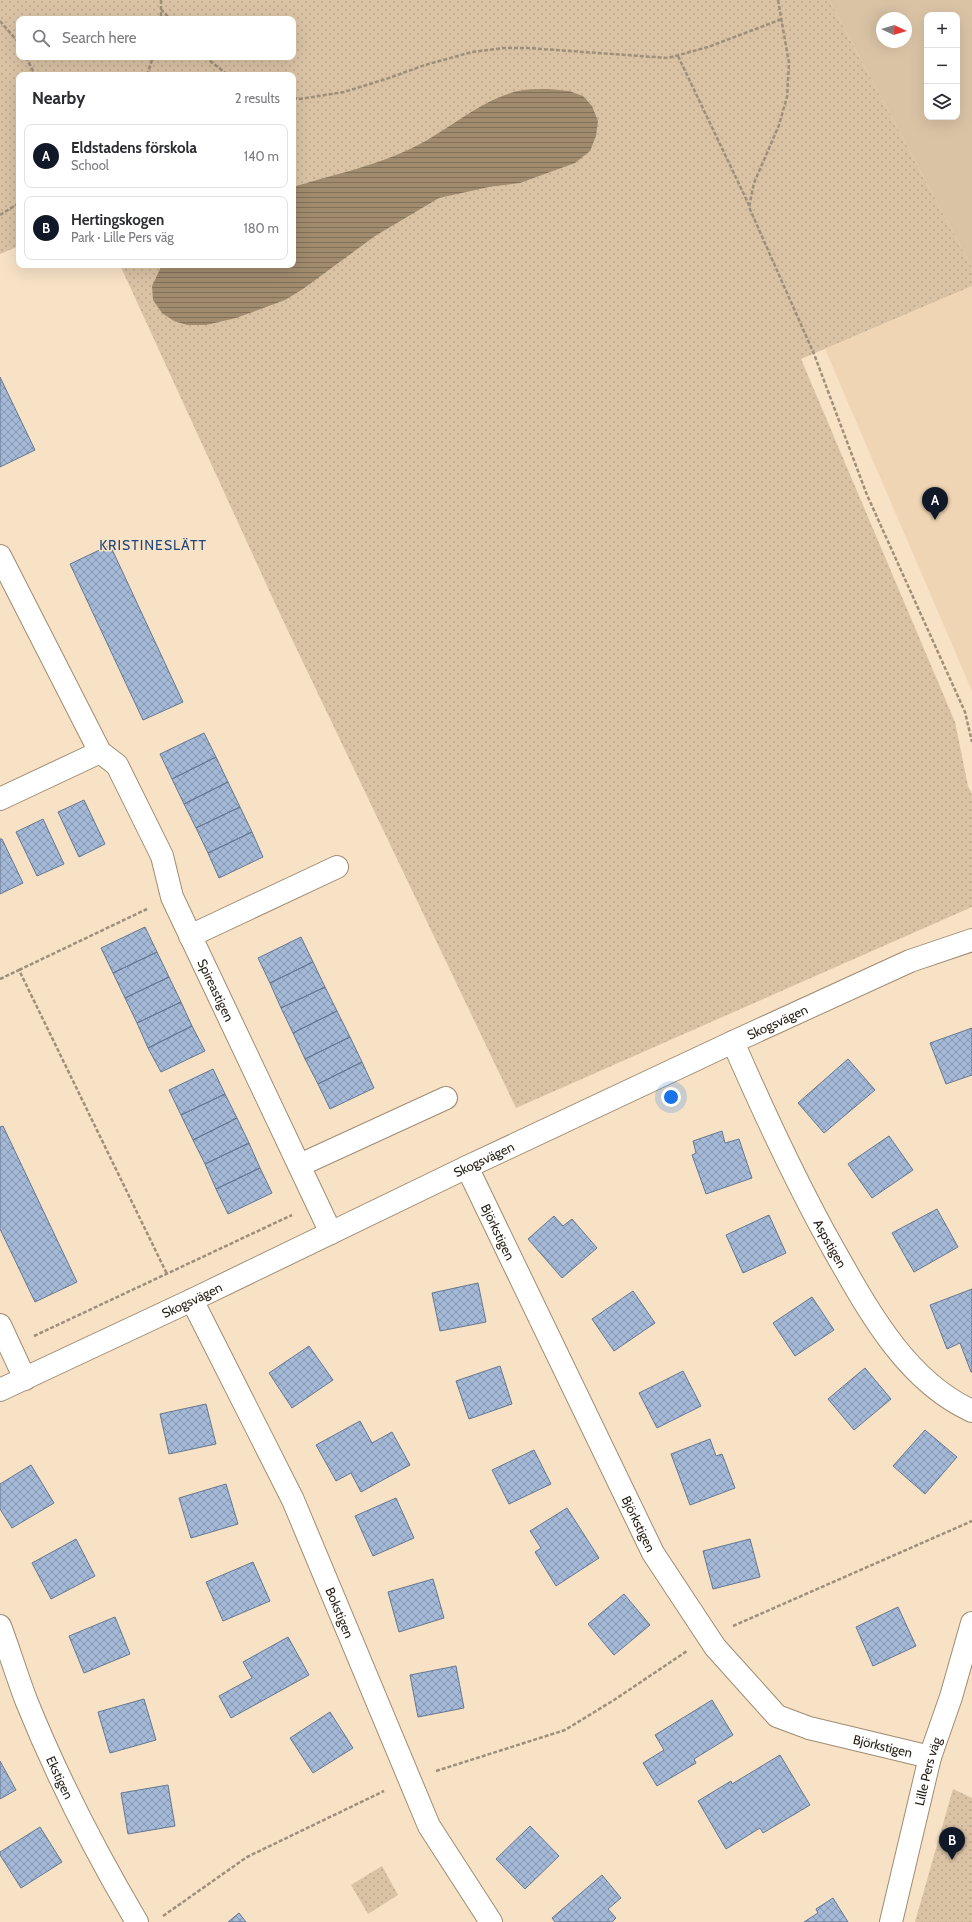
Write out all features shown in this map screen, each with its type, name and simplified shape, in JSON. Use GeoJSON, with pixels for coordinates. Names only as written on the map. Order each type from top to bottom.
{"type":"FeatureCollection","features":[{"type":"Feature","properties":{"kind":"street"},"geometry":{"type":"LineString","coordinates":[[0,556],[100,752],[0,799]]}},
{"type":"Feature","properties":{"kind":"street","name":"Spireastigen"},"geometry":{"type":"LineString","coordinates":[[100,752],[118,765],[162,856],[172,897],[331,1233]]}},
{"type":"Feature","properties":{"kind":"street"},"geometry":{"type":"LineString","coordinates":[[190,936],[337,867]]}},
{"type":"Feature","properties":{"kind":"street","name":"Skogsvägen"},"geometry":{"type":"LineString","coordinates":[[0,1390],[192,1300],[466,1166],[910,961],[972,940]]}},
{"type":"Feature","properties":{"kind":"street","name":"Aspstigen"},"geometry":{"type":"LineString","coordinates":[[734,1042],[772,1131],[813,1213],[853,1285],[879,1325],[900,1353],[931,1384],[962,1406],[972,1411]]}},
{"type":"Feature","properties":{"kind":"street"},"geometry":{"type":"LineString","coordinates":[[300,1165],[446,1098]]}},
{"type":"Feature","properties":{"kind":"street","name":"Björkstigen"},"geometry":{"type":"LineString","coordinates":[[466,1166],[653,1552],[715,1647],[777,1716],[810,1728],[930,1757]]}},
{"type":"Feature","properties":{"kind":"street","name":"Bokstigen"},"geometry":{"type":"LineString","coordinates":[[192,1300],[292,1500],[429,1826],[491,1922]]}},
{"type":"Feature","properties":{"kind":"street"},"geometry":{"type":"LineString","coordinates":[[0,1325],[25,1379]]}},
{"type":"Feature","properties":{"kind":"street","name":"Lille Pers väg"},"geometry":{"type":"LineString","coordinates":[[891,1922],[930,1757],[972,1623]]}},
{"type":"Feature","properties":{"kind":"street","name":"Ekstigen"},"geometry":{"type":"LineString","coordinates":[[0,1626],[26,1700],[64,1786],[105,1868],[137,1922]]}},
{"type":"Feature","properties":{"kind":"path"},"geometry":{"type":"LineString","coordinates":[[161,0],[161,16]]}},
{"type":"Feature","properties":{"kind":"path"},"geometry":{"type":"LineString","coordinates":[[749,207],[754,183],[779,125],[787,97],[789,63],[778,0]]}},
{"type":"Feature","properties":{"kind":"path"},"geometry":{"type":"LineString","coordinates":[[161,9],[167,16]]}},
{"type":"Feature","properties":{"kind":"path"},"geometry":{"type":"LineString","coordinates":[[296,98],[344,92],[386,79],[425,64],[472,52],[528,48],[668,58],[708,47],[782,19]]}},
{"type":"Feature","properties":{"kind":"path"},"geometry":{"type":"LineString","coordinates":[[0,21],[16,40]]}},
{"type":"Feature","properties":{"kind":"path"},"geometry":{"type":"LineString","coordinates":[[678,56],[749,207],[814,354],[866,495],[965,712],[972,742]]}},
{"type":"Feature","properties":{"kind":"path"},"geometry":{"type":"LineString","coordinates":[[28,60],[34,72]]}},
{"type":"Feature","properties":{"kind":"path"},"geometry":{"type":"LineString","coordinates":[[148,72],[152,60]]}},
{"type":"Feature","properties":{"kind":"path"},"geometry":{"type":"LineString","coordinates":[[209,60],[224,72]]}},
{"type":"Feature","properties":{"kind":"path"},"geometry":{"type":"LineString","coordinates":[[0,215],[16,205]]}},
{"type":"Feature","properties":{"kind":"path"},"geometry":{"type":"LineString","coordinates":[[0,979],[172,897]]}},
{"type":"Feature","properties":{"kind":"path"},"geometry":{"type":"LineString","coordinates":[[19,970],[167,1274]]}},
{"type":"Feature","properties":{"kind":"path"},"geometry":{"type":"LineString","coordinates":[[11,1347],[318,1203]]}},
{"type":"Feature","properties":{"kind":"path"},"geometry":{"type":"LineString","coordinates":[[161,1918],[247,1856],[410,1779],[566,1730],[614,1700],[708,1637],[972,1521]]}},
{"type":"Feature","properties":{"kind":"shaded area"},"geometry":{"type":"Polygon","coordinates":[[[0,0],[829,0],[972,268],[972,286],[801,359],[955,722],[968,786],[972,794],[972,907],[516,1108],[279,612],[121,268],[296,268],[296,72],[16,72],[16,247],[0,254],[0,0]]]}},
{"type":"Feature","properties":{"kind":"shaded area"},"geometry":{"type":"Polygon","coordinates":[[[829,0],[972,0],[972,268],[829,0]]]}},
{"type":"Feature","properties":{"kind":"shaded area"},"geometry":{"type":"Polygon","coordinates":[[[533,89],[569,91],[583,96],[592,106],[598,121],[596,136],[590,151],[575,163],[520,183],[489,187],[439,198],[375,236],[303,289],[285,300],[236,318],[206,325],[187,325],[174,321],[162,313],[153,300],[152,286],[161,268],[296,268],[296,186],[366,166],[394,156],[422,143],[489,102],[518,91],[533,89]]]}},
{"type":"Feature","properties":{"kind":"shaded area"},"geometry":{"type":"Polygon","coordinates":[[[972,286],[972,691],[825,349],[972,286]]]}},
{"type":"Feature","properties":{"kind":"shaded area"},"geometry":{"type":"Polygon","coordinates":[[[953,1789],[972,1798],[972,1922],[915,1922],[953,1789]]]}},
{"type":"Feature","properties":{"kind":"shaded area"},"geometry":{"type":"Polygon","coordinates":[[[382,1866],[398,1895],[368,1914],[351,1885],[382,1866]]]}},
{"type":"Feature","properties":{"kind":"building"},"geometry":{"type":"Polygon","coordinates":[[[0,377],[35,450],[0,467],[0,377]]]}},
{"type":"Feature","properties":{"kind":"building"},"geometry":{"type":"Polygon","coordinates":[[[110,545],[183,702],[143,720],[70,564],[110,545]]]}},
{"type":"Feature","properties":{"kind":"building"},"geometry":{"type":"Polygon","coordinates":[[[204,733],[216,757],[172,779],[160,754],[204,733]]]}},
{"type":"Feature","properties":{"kind":"building"},"geometry":{"type":"Polygon","coordinates":[[[216,757],[228,782],[184,804],[172,779],[216,757]]]}},
{"type":"Feature","properties":{"kind":"building"},"geometry":{"type":"Polygon","coordinates":[[[228,782],[240,807],[196,828],[184,804],[228,782]]]}},
{"type":"Feature","properties":{"kind":"building"},"geometry":{"type":"Polygon","coordinates":[[[84,800],[105,844],[79,857],[58,812],[84,800]]]}},
{"type":"Feature","properties":{"kind":"building"},"geometry":{"type":"Polygon","coordinates":[[[240,807],[252,832],[208,853],[196,828],[240,807]]]}},
{"type":"Feature","properties":{"kind":"building"},"geometry":{"type":"Polygon","coordinates":[[[43,819],[64,864],[37,876],[16,832],[43,819]]]}},
{"type":"Feature","properties":{"kind":"building"},"geometry":{"type":"Polygon","coordinates":[[[252,832],[263,857],[219,878],[208,853],[252,832]]]}},
{"type":"Feature","properties":{"kind":"building"},"geometry":{"type":"Polygon","coordinates":[[[0,839],[2,839],[23,883],[0,894],[0,839]]]}},
{"type":"Feature","properties":{"kind":"building"},"geometry":{"type":"Polygon","coordinates":[[[145,927],[157,952],[113,973],[101,948],[145,927]]]}},
{"type":"Feature","properties":{"kind":"building"},"geometry":{"type":"Polygon","coordinates":[[[301,937],[313,962],[270,983],[258,958],[301,937]]]}},
{"type":"Feature","properties":{"kind":"building"},"geometry":{"type":"Polygon","coordinates":[[[157,952],[169,977],[125,998],[113,973],[157,952]]]}},
{"type":"Feature","properties":{"kind":"building"},"geometry":{"type":"Polygon","coordinates":[[[313,962],[325,987],[281,1008],[270,983],[313,962]]]}},
{"type":"Feature","properties":{"kind":"building"},"geometry":{"type":"Polygon","coordinates":[[[169,977],[181,1002],[137,1023],[125,998],[169,977]]]}},
{"type":"Feature","properties":{"kind":"building"},"geometry":{"type":"Polygon","coordinates":[[[325,987],[337,1011],[293,1033],[281,1008],[325,987]]]}},
{"type":"Feature","properties":{"kind":"building"},"geometry":{"type":"Polygon","coordinates":[[[181,1002],[192,1026],[148,1048],[137,1023],[181,1002]]]}},
{"type":"Feature","properties":{"kind":"building"},"geometry":{"type":"Polygon","coordinates":[[[337,1011],[350,1037],[305,1059],[293,1033],[337,1011]]]}},
{"type":"Feature","properties":{"kind":"building"},"geometry":{"type":"Polygon","coordinates":[[[192,1026],[205,1051],[161,1072],[148,1048],[192,1026]]]}},
{"type":"Feature","properties":{"kind":"building"},"geometry":{"type":"Polygon","coordinates":[[[972,1028],[972,1075],[946,1084],[930,1043],[972,1028]]]}},
{"type":"Feature","properties":{"kind":"building"},"geometry":{"type":"Polygon","coordinates":[[[350,1037],[362,1062],[318,1084],[305,1059],[350,1037]]]}},
{"type":"Feature","properties":{"kind":"building"},"geometry":{"type":"Polygon","coordinates":[[[848,1059],[875,1090],[824,1133],[798,1103],[848,1059]]]}},
{"type":"Feature","properties":{"kind":"building"},"geometry":{"type":"Polygon","coordinates":[[[362,1062],[374,1088],[330,1109],[318,1084],[362,1062]]]}},
{"type":"Feature","properties":{"kind":"building"},"geometry":{"type":"Polygon","coordinates":[[[213,1069],[225,1094],[181,1115],[169,1090],[213,1069]]]}},
{"type":"Feature","properties":{"kind":"building"},"geometry":{"type":"Polygon","coordinates":[[[225,1094],[237,1118],[193,1140],[181,1115],[225,1094]]]}},
{"type":"Feature","properties":{"kind":"building"},"geometry":{"type":"Polygon","coordinates":[[[237,1118],[249,1143],[205,1164],[193,1140],[237,1118]]]}},
{"type":"Feature","properties":{"kind":"building"},"geometry":{"type":"Polygon","coordinates":[[[3,1126],[77,1282],[35,1302],[0,1229],[0,1127],[3,1126]]]}},
{"type":"Feature","properties":{"kind":"building"},"geometry":{"type":"Polygon","coordinates":[[[722,1131],[725,1143],[739,1139],[752,1178],[706,1194],[692,1155],[696,1153],[693,1141],[722,1131]]]}},
{"type":"Feature","properties":{"kind":"building"},"geometry":{"type":"Polygon","coordinates":[[[889,1136],[913,1170],[872,1198],[848,1164],[889,1136]]]}},
{"type":"Feature","properties":{"kind":"building"},"geometry":{"type":"Polygon","coordinates":[[[249,1143],[260,1168],[216,1189],[205,1164],[249,1143]]]}},
{"type":"Feature","properties":{"kind":"building"},"geometry":{"type":"Polygon","coordinates":[[[260,1168],[272,1193],[228,1214],[216,1189],[260,1168]]]}},
{"type":"Feature","properties":{"kind":"building"},"geometry":{"type":"Polygon","coordinates":[[[937,1209],[958,1247],[914,1272],[892,1233],[937,1209]]]}},
{"type":"Feature","properties":{"kind":"building"},"geometry":{"type":"Polygon","coordinates":[[[769,1215],[786,1253],[743,1273],[726,1235],[769,1215]]]}},
{"type":"Feature","properties":{"kind":"building"},"geometry":{"type":"Polygon","coordinates":[[[554,1216],[563,1226],[572,1219],[597,1248],[562,1278],[528,1239],[554,1216]]]}},
{"type":"Feature","properties":{"kind":"building"},"geometry":{"type":"Polygon","coordinates":[[[478,1283],[486,1322],[440,1331],[432,1293],[478,1283]]]}},
{"type":"Feature","properties":{"kind":"building"},"geometry":{"type":"Polygon","coordinates":[[[972,1289],[971,1372],[960,1343],[947,1349],[930,1305],[972,1289]]]}},
{"type":"Feature","properties":{"kind":"building"},"geometry":{"type":"Polygon","coordinates":[[[633,1291],[655,1323],[614,1351],[592,1319],[633,1291]]]}},
{"type":"Feature","properties":{"kind":"building"},"geometry":{"type":"Polygon","coordinates":[[[812,1297],[834,1330],[795,1356],[773,1323],[812,1297]]]}},
{"type":"Feature","properties":{"kind":"building"},"geometry":{"type":"Polygon","coordinates":[[[309,1346],[333,1380],[292,1408],[269,1373],[309,1346]]]}},
{"type":"Feature","properties":{"kind":"building"},"geometry":{"type":"Polygon","coordinates":[[[500,1366],[512,1404],[469,1419],[456,1381],[500,1366]]]}},
{"type":"Feature","properties":{"kind":"building"},"geometry":{"type":"Polygon","coordinates":[[[865,1368],[891,1399],[854,1430],[828,1399],[865,1368]]]}},
{"type":"Feature","properties":{"kind":"building"},"geometry":{"type":"Polygon","coordinates":[[[683,1371],[701,1406],[657,1428],[639,1393],[683,1371]]]}},
{"type":"Feature","properties":{"kind":"building"},"geometry":{"type":"Polygon","coordinates":[[[206,1404],[216,1444],[169,1454],[160,1414],[206,1404]]]}},
{"type":"Feature","properties":{"kind":"building"},"geometry":{"type":"Polygon","coordinates":[[[360,1421],[372,1443],[392,1432],[410,1465],[361,1492],[351,1473],[336,1481],[316,1445],[360,1421]]]}},
{"type":"Feature","properties":{"kind":"building"},"geometry":{"type":"Polygon","coordinates":[[[925,1430],[957,1457],[925,1494],[893,1466],[925,1430]]]}},
{"type":"Feature","properties":{"kind":"building"},"geometry":{"type":"Polygon","coordinates":[[[710,1439],[716,1456],[722,1454],[735,1488],[690,1505],[671,1454],[710,1439]]]}},
{"type":"Feature","properties":{"kind":"building"},"geometry":{"type":"Polygon","coordinates":[[[534,1450],[551,1484],[509,1504],[492,1470],[534,1450]]]}},
{"type":"Feature","properties":{"kind":"building"},"geometry":{"type":"Polygon","coordinates":[[[31,1465],[54,1503],[12,1528],[0,1509],[0,1484],[31,1465]]]}},
{"type":"Feature","properties":{"kind":"building"},"geometry":{"type":"Polygon","coordinates":[[[226,1484],[238,1524],[191,1538],[179,1498],[226,1484]]]}},
{"type":"Feature","properties":{"kind":"building"},"geometry":{"type":"Polygon","coordinates":[[[396,1498],[414,1538],[373,1556],[355,1516],[396,1498]]]}},
{"type":"Feature","properties":{"kind":"building"},"geometry":{"type":"Polygon","coordinates":[[[567,1508],[599,1558],[556,1586],[535,1552],[541,1548],[530,1531],[567,1508]]]}},
{"type":"Feature","properties":{"kind":"building"},"geometry":{"type":"Polygon","coordinates":[[[76,1539],[95,1576],[51,1599],[32,1563],[76,1539]]]}},
{"type":"Feature","properties":{"kind":"building"},"geometry":{"type":"Polygon","coordinates":[[[750,1539],[760,1577],[713,1589],[703,1551],[750,1539]]]}},
{"type":"Feature","properties":{"kind":"building"},"geometry":{"type":"Polygon","coordinates":[[[253,1562],[270,1601],[223,1621],[206,1582],[253,1562]]]}},
{"type":"Feature","properties":{"kind":"building"},"geometry":{"type":"Polygon","coordinates":[[[433,1579],[444,1618],[399,1632],[388,1592],[433,1579]]]}},
{"type":"Feature","properties":{"kind":"building"},"geometry":{"type":"Polygon","coordinates":[[[624,1594],[650,1625],[614,1655],[588,1624],[624,1594]]]}},
{"type":"Feature","properties":{"kind":"building"},"geometry":{"type":"Polygon","coordinates":[[[898,1607],[916,1646],[873,1666],[856,1627],[898,1607]]]}},
{"type":"Feature","properties":{"kind":"building"},"geometry":{"type":"Polygon","coordinates":[[[115,1617],[130,1654],[84,1673],[69,1636],[115,1617]]]}},
{"type":"Feature","properties":{"kind":"building"},"geometry":{"type":"Polygon","coordinates":[[[288,1637],[309,1675],[231,1718],[219,1696],[252,1678],[243,1662],[288,1637]]]}},
{"type":"Feature","properties":{"kind":"building"},"geometry":{"type":"Polygon","coordinates":[[[456,1666],[464,1708],[418,1717],[410,1675],[456,1666]]]}},
{"type":"Feature","properties":{"kind":"building"},"geometry":{"type":"Polygon","coordinates":[[[144,1699],[156,1740],[110,1753],[98,1712],[144,1699]]]}},
{"type":"Feature","properties":{"kind":"building"},"geometry":{"type":"Polygon","coordinates":[[[712,1700],[733,1735],[694,1759],[696,1763],[657,1786],[643,1763],[664,1750],[655,1735],[712,1700]]]}},
{"type":"Feature","properties":{"kind":"building"},"geometry":{"type":"Polygon","coordinates":[[[330,1712],[353,1748],[313,1773],[290,1738],[330,1712]]]}},
{"type":"Feature","properties":{"kind":"building"},"geometry":{"type":"Polygon","coordinates":[[[780,1755],[810,1805],[763,1833],[760,1828],[726,1849],[698,1801],[731,1781],[732,1784],[780,1755]]]}},
{"type":"Feature","properties":{"kind":"building"},"geometry":{"type":"Polygon","coordinates":[[[0,1761],[16,1790],[0,1799],[0,1761]]]}},
{"type":"Feature","properties":{"kind":"building"},"geometry":{"type":"Polygon","coordinates":[[[168,1785],[175,1826],[128,1834],[121,1793],[168,1785]]]}},
{"type":"Feature","properties":{"kind":"building"},"geometry":{"type":"Polygon","coordinates":[[[530,1826],[559,1856],[525,1889],[496,1859],[530,1826]]]}},
{"type":"Feature","properties":{"kind":"building"},"geometry":{"type":"Polygon","coordinates":[[[40,1827],[62,1862],[21,1888],[0,1855],[0,1852],[40,1827]]]}},
{"type":"Feature","properties":{"kind":"building"},"geometry":{"type":"Polygon","coordinates":[[[602,1875],[621,1898],[608,1909],[616,1918],[612,1922],[555,1922],[552,1918],[602,1875]]]}},
{"type":"Feature","properties":{"kind":"building"},"geometry":{"type":"Polygon","coordinates":[[[833,1898],[848,1922],[804,1922],[818,1913],[816,1909],[833,1898]]]}},
{"type":"Feature","properties":{"kind":"building"},"geometry":{"type":"Polygon","coordinates":[[[239,1913],[246,1922],[228,1922],[239,1913]]]}},
{"type":"Feature","properties":{"kind":"place","name":"Eldstadens förskola"},"geometry":{"type":"Point","coordinates":[935,520]}},
{"type":"Feature","properties":{"kind":"place","name":"Hertingskogen"},"geometry":{"type":"Point","coordinates":[952,1860]}},
{"type":"Feature","properties":{"kind":"district","name":"KRISTINESLÄTT"},"geometry":{"type":"Point","coordinates":[153,545]}}]}
